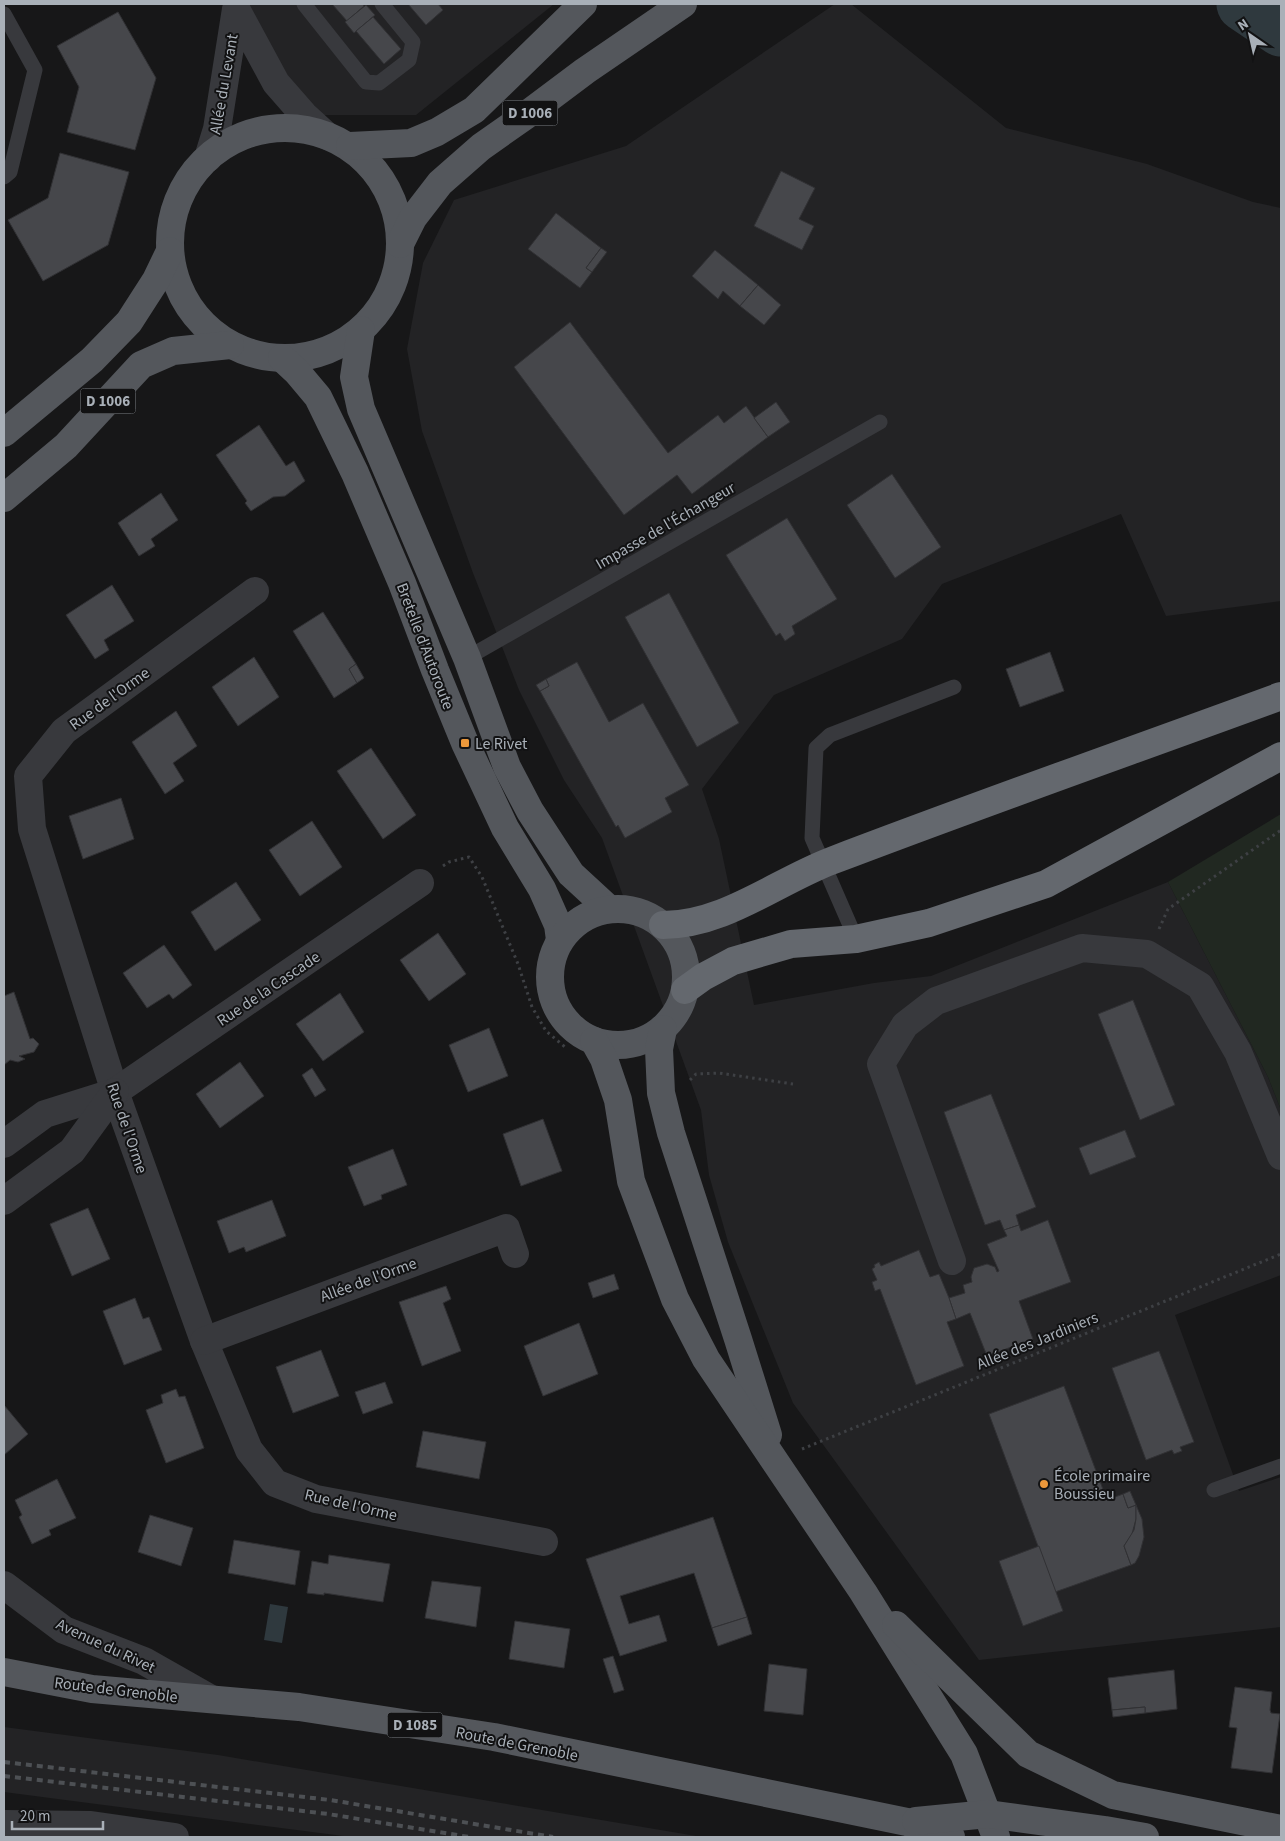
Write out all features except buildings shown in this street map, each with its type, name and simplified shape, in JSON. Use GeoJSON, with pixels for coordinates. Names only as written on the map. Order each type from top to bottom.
{"type":"FeatureCollection","features":[{"type":"Feature","properties":{"kind":"highway"},"geometry":{"type":"LineString","coordinates":[[663,925],[680,925],[714,916],[759,896],[822,864],[1281,696]]}},
{"type":"Feature","properties":{"kind":"highway"},"geometry":{"type":"LineString","coordinates":[[686,990],[703,977],[733,961],[790,944],[856,939],[929,923],[1046,884],[1281,756]]}},
{"type":"Feature","properties":{"kind":"main road","name":"D 1006"},"geometry":{"type":"LineString","coordinates":[[339,141],[411,143],[437,132],[474,110],[583,4]]}},
{"type":"Feature","properties":{"kind":"main road","name":"D 1006"},"geometry":{"type":"LineString","coordinates":[[400,244],[413,218],[440,183],[481,147],[585,71],[683,4]]}},
{"type":"Feature","properties":{"kind":"main road"},"geometry":{"type":"LineString","coordinates":[[286,128],[339,141],[378,175],[395,208],[400,244],[398,268],[390,291],[377,312],[361,330],[337,346],[310,356],[282,358],[255,355],[230,345],[206,328],[188,306],[175,280],[170,252],[173,217],[186,185],[208,158],[244,136],[286,128]]}},
{"type":"Feature","properties":{"kind":"main road","name":"D 1006"},"geometry":{"type":"LineString","coordinates":[[4,433],[92,360],[129,322],[156,280],[170,252]]}},
{"type":"Feature","properties":{"kind":"main road","name":"Bretelle d'Autoroute"},"geometry":{"type":"LineString","coordinates":[[361,330],[354,377],[361,409],[467,658],[507,767],[530,811],[571,874],[609,909]]}},
{"type":"Feature","properties":{"kind":"main road","name":"D 1006"},"geometry":{"type":"LineString","coordinates":[[4,498],[66,446],[141,366],[173,351],[230,345]]}},
{"type":"Feature","properties":{"kind":"main road","name":"Bretelle d'Autoroute"},"geometry":{"type":"LineString","coordinates":[[282,358],[297,372],[318,397],[402,583],[434,670],[465,743],[505,828],[542,889],[558,925],[560,940]]}},
{"type":"Feature","properties":{"kind":"main road"},"geometry":{"type":"LineString","coordinates":[[609,909],[638,911],[663,925],[678,943],[686,966],[686,990],[678,1012],[662,1029],[642,1042],[618,1046],[594,1042],[573,1029],[558,1010],[550,987],[551,962],[560,940],[582,919],[609,909]]}},
{"type":"Feature","properties":{"kind":"main road"},"geometry":{"type":"LineString","coordinates":[[662,1029],[659,1049],[661,1093],[670,1133],[738,1338],[776,1461]]}},
{"type":"Feature","properties":{"kind":"main road"},"geometry":{"type":"LineString","coordinates":[[594,1042],[604,1059],[618,1100],[631,1181],[675,1299],[706,1359],[863,1592],[964,1754],[992,1825]]}},
{"type":"Feature","properties":{"kind":"main road"},"geometry":{"type":"LineString","coordinates":[[863,1592],[1028,1754],[1113,1794],[1281,1829]]}},
{"type":"Feature","properties":{"kind":"main road","name":"Route de Grenoble"},"geometry":{"type":"LineString","coordinates":[[4,1672],[92,1689],[299,1707],[494,1737],[907,1822],[950,1837]]}},
{"type":"Feature","properties":{"kind":"main road","name":"Route de Grenoble"},"geometry":{"type":"LineString","coordinates":[[907,1822],[1105,1830],[1145,1837]]}},
{"type":"Feature","properties":{"kind":"street","name":"Allée du Levant"},"geometry":{"type":"LineString","coordinates":[[235,6],[276,83],[304,115],[339,141]]}},
{"type":"Feature","properties":{"kind":"street","name":"Allée du Levant"},"geometry":{"type":"LineString","coordinates":[[208,158],[217,129],[235,6]]}},
{"type":"Feature","properties":{"kind":"street","name":"Rue de l'Orme"},"geometry":{"type":"LineString","coordinates":[[255,590],[64,730],[28,776],[32,829],[115,1092],[204,1340],[249,1450],[275,1483],[316,1499],[544,1542]]}},
{"type":"Feature","properties":{"kind":"street","name":"Rue de la Cascade"},"geometry":{"type":"LineString","coordinates":[[4,1144],[45,1114],[115,1092],[420,883]]}},
{"type":"Feature","properties":{"kind":"street"},"geometry":{"type":"LineString","coordinates":[[952,1261],[881,1064],[905,1025],[936,1001],[1082,948],[1148,954],[1200,986],[1238,1052],[1281,1156]]}},
{"type":"Feature","properties":{"kind":"street","name":"Rue de la Cascade"},"geometry":{"type":"LineString","coordinates":[[4,1201],[72,1151],[115,1092]]}},
{"type":"Feature","properties":{"kind":"street","name":"Allée de l'Orme"},"geometry":{"type":"LineString","coordinates":[[204,1340],[506,1228],[516,1254]]}},
{"type":"Feature","properties":{"kind":"street","name":"Avenue du Rivet"},"geometry":{"type":"LineString","coordinates":[[4,1585],[64,1630],[144,1661],[211,1699]]}},
{"type":"Feature","properties":{"kind":"street"},"geometry":{"type":"LineString","coordinates":[[4,1824],[91,1825],[175,1837]]}},
{"type":"Feature","properties":{"kind":"lane"},"geometry":{"type":"LineString","coordinates":[[304,4],[366,82],[379,84],[409,60],[413,42],[382,4]]}},
{"type":"Feature","properties":{"kind":"lane"},"geometry":{"type":"LineString","coordinates":[[4,14],[34,70],[10,172],[4,177]]}},
{"type":"Feature","properties":{"kind":"lane","name":"Impasse de l'Échangeur"},"geometry":{"type":"LineString","coordinates":[[467,658],[880,422]]}},
{"type":"Feature","properties":{"kind":"lane"},"geometry":{"type":"LineString","coordinates":[[856,939],[812,838],[816,748],[830,735],[954,687]]}},
{"type":"Feature","properties":{"kind":"lane"},"geometry":{"type":"LineString","coordinates":[[1214,1490],[1281,1466]]}},
{"type":"Feature","properties":{"kind":"path"},"geometry":{"type":"LineString","coordinates":[[1148,954],[1168,908],[1281,830]]}},
{"type":"Feature","properties":{"kind":"path"},"geometry":{"type":"LineString","coordinates":[[420,883],[449,862],[469,857],[482,878],[518,964],[532,1007],[546,1031],[568,1050]]}},
{"type":"Feature","properties":{"kind":"path"},"geometry":{"type":"LineString","coordinates":[[684,1085],[696,1074],[719,1074],[793,1084]]}},
{"type":"Feature","properties":{"kind":"path","name":"Allée des Jardiniers"},"geometry":{"type":"LineString","coordinates":[[803,1450],[1281,1254]]}},
{"type":"Feature","properties":{"kind":"shaded area"},"geometry":{"type":"Polygon","coordinates":[[[232,4],[554,4],[416,115],[304,115],[232,4]]]}},
{"type":"Feature","properties":{"kind":"shaded area"},"geometry":{"type":"Polygon","coordinates":[[[835,4],[851,4],[1006,128],[1147,164],[1253,202],[1281,208],[1281,601],[1166,616],[1121,514],[942,584],[902,639],[774,695],[702,789],[719,839],[754,1005],[874,983],[931,976],[1168,882],[1268,1077],[1281,1110],[1281,1275],[1175,1315],[1239,1491],[1281,1477],[1281,1627],[979,1660],[793,1403],[728,1242],[709,1175],[701,1110],[602,838],[564,780],[519,690],[473,573],[422,431],[407,349],[423,263],[454,200],[626,146],[835,4]]]}},
{"type":"Feature","properties":{"kind":"shaded area"},"geometry":{"type":"Polygon","coordinates":[[[1281,814],[1281,1110],[1268,1077],[1168,882],[1281,814]]]}},
{"type":"Feature","properties":{"kind":"shaded area"},"geometry":{"type":"Polygon","coordinates":[[[270,1604],[288,1607],[282,1643],[264,1640],[270,1604]]]}},
{"type":"Feature","properties":{"kind":"shaded area"},"geometry":{"type":"Polygon","coordinates":[[[4,1727],[218,1755],[702,1837],[351,1837],[4,1792],[4,1727]]]}},
{"type":"Feature","properties":{"kind":"waterway"},"geometry":{"type":"LineString","coordinates":[[1244,4],[1281,29]]}},
{"type":"Feature","properties":{"kind":"railway"},"geometry":{"type":"LineString","coordinates":[[4,1762],[330,1800],[553,1837]]}},
{"type":"Feature","properties":{"kind":"railway"},"geometry":{"type":"LineString","coordinates":[[4,1776],[328,1814],[469,1837]]}},
{"type":"Feature","properties":{"kind":"place","name":"Le Rivet"},"geometry":{"type":"Point","coordinates":[465,743]}},
{"type":"Feature","properties":{"kind":"place","name":"École primaire Boussieu"},"geometry":{"type":"Point","coordinates":[1044,1484]}}]}
